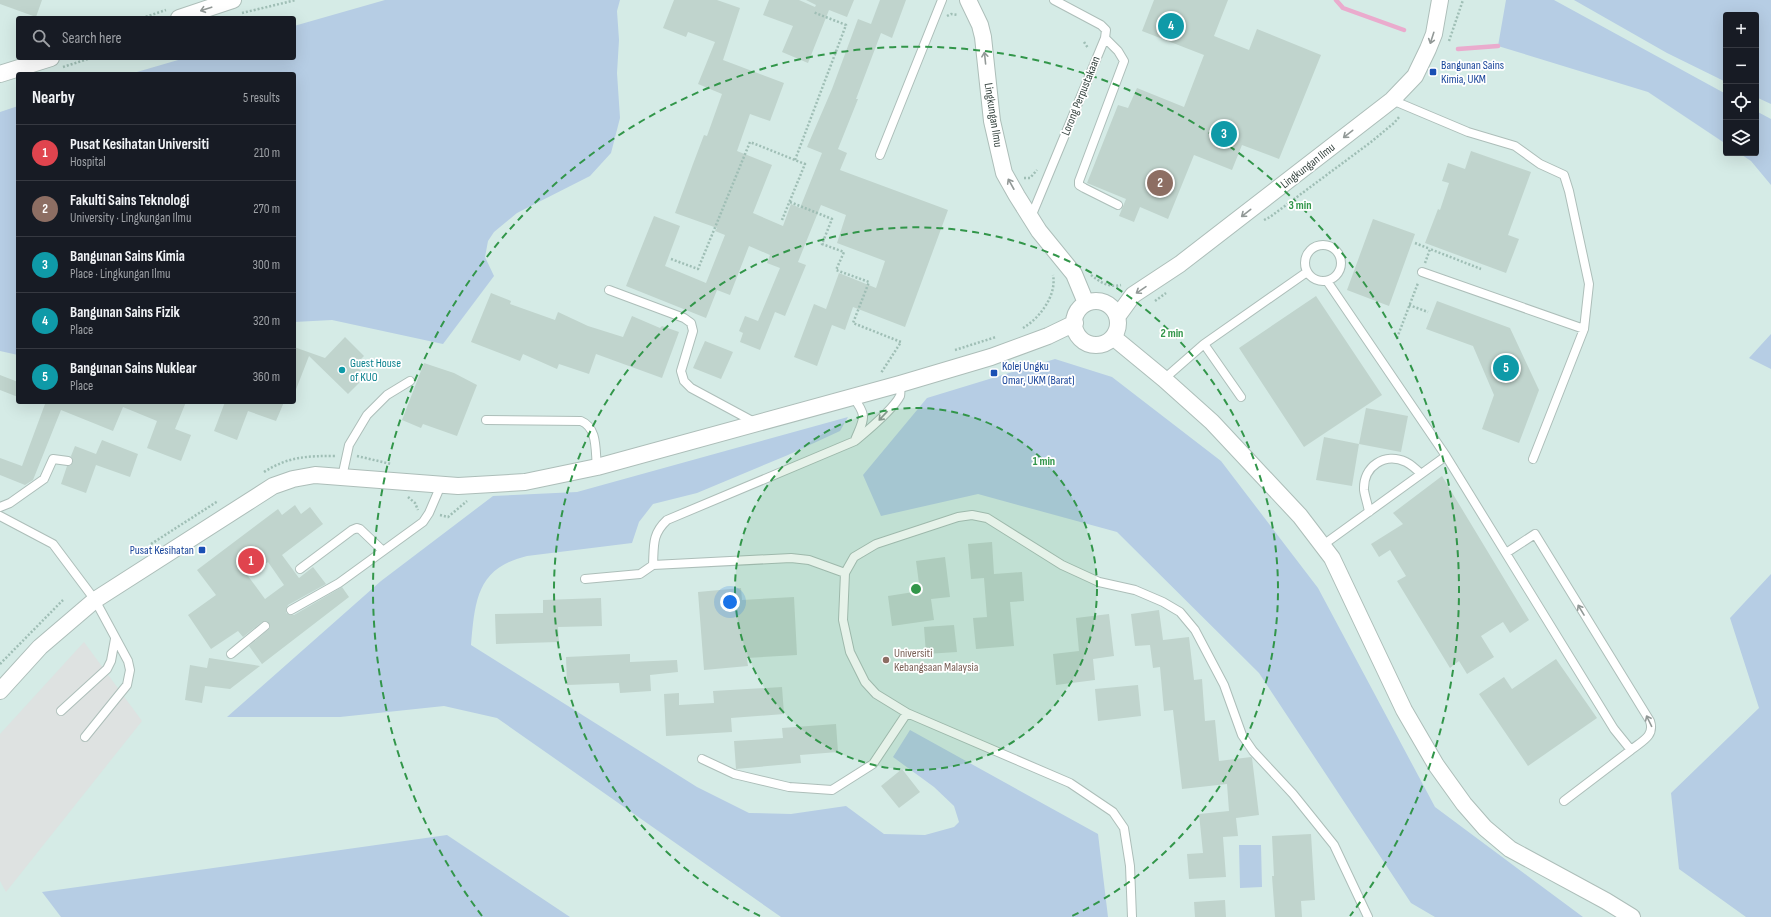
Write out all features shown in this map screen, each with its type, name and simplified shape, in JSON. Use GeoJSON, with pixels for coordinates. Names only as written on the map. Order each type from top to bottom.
{"type":"FeatureCollection","features":[{"type":"Feature","properties":{"kind":"street","name":"Lingkungan Ilmu"},"geometry":{"type":"LineString","coordinates":[[968,0],[980,24],[983,37],[992,121],[1004,173],[1039,231],[1074,274],[1086,303]]}},
{"type":"Feature","properties":{"kind":"street","name":"Lingkungan Ilmu"},"geometry":{"type":"LineString","coordinates":[[1118,318],[1133,295],[1180,264],[1392,100],[1415,76],[1428,49],[1434,34],[1440,0]]}},
{"type":"Feature","properties":{"kind":"street"},"geometry":{"type":"LineString","coordinates":[[189,16],[235,7]]}},
{"type":"Feature","properties":{"kind":"street"},"geometry":{"type":"LineString","coordinates":[[0,74],[45,60]]}},
{"type":"Feature","properties":{"kind":"street"},"geometry":{"type":"LineString","coordinates":[[1099,301],[1111,306],[1118,318],[1113,337],[1100,344],[1085,342],[1080,337],[1076,330],[1075,323],[1078,311],[1086,303],[1099,301]]}},
{"type":"Feature","properties":{"kind":"street"},"geometry":{"type":"LineString","coordinates":[[0,691],[40,647],[95,600],[273,486],[293,479],[315,475],[458,486],[525,482],[597,467],[900,384],[991,357],[1048,336],[1075,323]]}},
{"type":"Feature","properties":{"kind":"street"},"geometry":{"type":"LineString","coordinates":[[1113,337],[1164,379],[1212,422],[1300,516],[1323,546],[1332,558],[1404,710],[1436,765],[1464,804],[1485,828],[1510,849],[1592,893],[1632,917]]}},
{"type":"Feature","properties":{"kind":"lane"},"geometry":{"type":"LineString","coordinates":[[880,154],[942,0]]}},
{"type":"Feature","properties":{"kind":"lane"},"geometry":{"type":"LineString","coordinates":[[1054,0],[1101,25],[1106,30],[1105,38],[1118,51],[1124,61],[1079,181],[1079,185],[1118,205]]}},
{"type":"Feature","properties":{"kind":"lane","name":"Lorong Perpustakaan"},"geometry":{"type":"LineString","coordinates":[[1031,217],[1105,38]]}},
{"type":"Feature","properties":{"kind":"lane"},"geometry":{"type":"LineString","coordinates":[[1392,100],[1468,132],[1515,146],[1540,164],[1564,175],[1569,191],[1589,284],[1584,329],[1533,459]]}},
{"type":"Feature","properties":{"kind":"lane"},"geometry":{"type":"LineString","coordinates":[[1327,246],[1337,252],[1341,263],[1337,275],[1327,281],[1315,280],[1307,272],[1305,260],[1310,250],[1315,247],[1327,246]]}},
{"type":"Feature","properties":{"kind":"lane"},"geometry":{"type":"LineString","coordinates":[[1164,379],[1204,344],[1307,272]]}},
{"type":"Feature","properties":{"kind":"lane"},"geometry":{"type":"LineString","coordinates":[[1422,272],[1584,329]]}},
{"type":"Feature","properties":{"kind":"lane"},"geometry":{"type":"LineString","coordinates":[[1327,281],[1446,456],[1614,728],[1631,750]]}},
{"type":"Feature","properties":{"kind":"lane"},"geometry":{"type":"LineString","coordinates":[[609,290],[684,318],[691,323],[693,332],[681,371],[684,381],[691,388],[756,424]]}},
{"type":"Feature","properties":{"kind":"lane"},"geometry":{"type":"LineString","coordinates":[[1204,344],[1241,397]]}},
{"type":"Feature","properties":{"kind":"lane"},"geometry":{"type":"LineString","coordinates":[[342,477],[350,445],[367,415],[387,395],[410,381]]}},
{"type":"Feature","properties":{"kind":"lane"},"geometry":{"type":"LineString","coordinates":[[653,565],[654,539],[659,528],[667,520],[855,441],[872,427],[896,402],[901,395],[900,384]]}},
{"type":"Feature","properties":{"kind":"lane"},"geometry":{"type":"LineString","coordinates":[[852,397],[863,412],[864,418],[855,441]]}},
{"type":"Feature","properties":{"kind":"lane"},"geometry":{"type":"LineString","coordinates":[[486,420],[581,421],[587,424],[593,431],[597,467]]}},
{"type":"Feature","properties":{"kind":"lane"},"geometry":{"type":"LineString","coordinates":[[1323,546],[1446,456]]}},
{"type":"Feature","properties":{"kind":"lane"},"geometry":{"type":"LineString","coordinates":[[0,507],[10,503],[44,479],[53,459],[68,461]]}},
{"type":"Feature","properties":{"kind":"lane"},"geometry":{"type":"LineString","coordinates":[[1369,512],[1364,490],[1368,471],[1374,464],[1382,460],[1395,459],[1407,462],[1421,474]]}},
{"type":"Feature","properties":{"kind":"lane"},"geometry":{"type":"LineString","coordinates":[[291,610],[339,583],[427,518],[441,485]]}},
{"type":"Feature","properties":{"kind":"lane"},"geometry":{"type":"LineString","coordinates":[[1132,917],[1130,866],[1124,828],[1113,812],[1070,783],[907,713],[876,694],[868,686],[850,652],[843,620],[845,573],[854,558],[876,544],[958,517],[972,515],[987,518],[1068,568],[1099,582],[1135,590],[1163,602],[1180,612],[1195,630],[1224,685],[1242,735],[1253,751],[1293,794],[1334,845],[1368,917]]}},
{"type":"Feature","properties":{"kind":"lane"},"geometry":{"type":"LineString","coordinates":[[0,516],[53,544],[95,600],[128,661],[130,670],[129,679],[124,690],[85,737]]}},
{"type":"Feature","properties":{"kind":"lane"},"geometry":{"type":"LineString","coordinates":[[300,569],[352,530],[357,528],[360,529],[382,550]]}},
{"type":"Feature","properties":{"kind":"lane"},"geometry":{"type":"LineString","coordinates":[[1506,553],[1536,534],[1650,721],[1652,728],[1651,733],[1631,750],[1564,801]]}},
{"type":"Feature","properties":{"kind":"lane"},"geometry":{"type":"LineString","coordinates":[[585,579],[640,574],[653,565],[792,558],[809,560],[845,573]]}},
{"type":"Feature","properties":{"kind":"lane"},"geometry":{"type":"LineString","coordinates":[[231,654],[265,626]]}},
{"type":"Feature","properties":{"kind":"lane"},"geometry":{"type":"LineString","coordinates":[[61,711],[107,669],[111,661],[115,639]]}},
{"type":"Feature","properties":{"kind":"lane"},"geometry":{"type":"LineString","coordinates":[[702,759],[734,774],[789,787],[832,790],[873,764],[907,713]]}},
{"type":"Feature","properties":{"kind":"path"},"geometry":{"type":"LineString","coordinates":[[235,7],[296,0]]}},
{"type":"Feature","properties":{"kind":"path"},"geometry":{"type":"LineString","coordinates":[[795,160],[846,25],[813,12]]}},
{"type":"Feature","properties":{"kind":"path"},"geometry":{"type":"LineString","coordinates":[[1084,42],[1088,48],[1085,55]]}},
{"type":"Feature","properties":{"kind":"path"},"geometry":{"type":"LineString","coordinates":[[1257,223],[1270,217],[1352,156],[1394,123],[1400,116]]}},
{"type":"Feature","properties":{"kind":"path"},"geometry":{"type":"LineString","coordinates":[[671,259],[698,269],[750,142],[805,164],[782,220]]}},
{"type":"Feature","properties":{"kind":"path"},"geometry":{"type":"LineString","coordinates":[[1021,176],[1025,179],[1030,178],[1036,171],[1039,164]]}},
{"type":"Feature","properties":{"kind":"path"},"geometry":{"type":"LineString","coordinates":[[790,202],[832,219],[822,244],[844,252],[836,270],[869,282],[853,323],[901,342],[880,373]]}},
{"type":"Feature","properties":{"kind":"path"},"geometry":{"type":"LineString","coordinates":[[1415,243],[1430,249]]}},
{"type":"Feature","properties":{"kind":"path"},"geometry":{"type":"LineString","coordinates":[[1089,273],[1099,281],[1110,286],[1119,286],[1124,284]]}},
{"type":"Feature","properties":{"kind":"path"},"geometry":{"type":"LineString","coordinates":[[1155,301],[1167,293]]}},
{"type":"Feature","properties":{"kind":"path"},"geometry":{"type":"LineString","coordinates":[[1409,305],[1428,312]]}},
{"type":"Feature","properties":{"kind":"path"},"geometry":{"type":"LineString","coordinates":[[0,664],[63,600]]}},
{"type":"Feature","properties":{"kind":"shaded area","name":"Universiti Kebangsaan Malaysia"},"geometry":{"type":"Polygon","coordinates":[[[0,0],[1771,0],[1771,917],[0,917],[0,0]]]}},
{"type":"Feature","properties":{"kind":"shaded area"},"geometry":{"type":"Polygon","coordinates":[[[385,0],[620,0],[617,11],[619,40],[617,73],[620,118],[611,153],[590,176],[517,213],[494,232],[488,241],[485,257],[494,276],[443,344],[332,320],[296,322],[296,72],[137,72],[178,60],[296,60],[296,25],[385,0]]]}},
{"type":"Feature","properties":{"kind":"shaded area"},"geometry":{"type":"Polygon","coordinates":[[[1506,0],[1554,0],[1723,92],[1723,142],[1648,92],[1498,46],[1506,0]]]}},
{"type":"Feature","properties":{"kind":"shaded area"},"geometry":{"type":"Polygon","coordinates":[[[1574,0],[1771,0],[1771,104],[1759,98],[1759,12],[1723,12],[1723,81],[1667,53],[1574,0]]]}},
{"type":"Feature","properties":{"kind":"shaded area"},"geometry":{"type":"Polygon","coordinates":[[[16,107],[16,355],[0,351],[0,112],[16,107]]]}},
{"type":"Feature","properties":{"kind":"shaded area"},"geometry":{"type":"Polygon","coordinates":[[[1759,113],[1771,119],[1771,185],[1751,161],[1744,156],[1759,156],[1759,113]]]}},
{"type":"Feature","properties":{"kind":"shaded area"},"geometry":{"type":"Polygon","coordinates":[[[1771,334],[1771,369],[1749,358],[1771,334]]]}},
{"type":"Feature","properties":{"kind":"shaded area"},"geometry":{"type":"Polygon","coordinates":[[[1055,359],[1112,377],[1221,461],[1318,588],[1435,807],[1583,917],[1435,917],[1411,903],[1259,673],[1117,532],[978,494],[881,516],[863,475],[927,398],[1055,359]]]}},
{"type":"Feature","properties":{"kind":"shaded area"},"geometry":{"type":"Polygon","coordinates":[[[848,417],[840,431],[788,455],[697,493],[653,504],[639,522],[632,543],[527,556],[510,561],[488,578],[482,588],[477,600],[474,614],[471,645],[697,787],[749,813],[791,814],[846,806],[884,834],[925,835],[954,827],[959,822],[954,806],[934,787],[893,757],[910,730],[1098,834],[1108,917],[781,917],[497,718],[444,706],[340,717],[227,717],[381,581],[493,496],[577,492],[848,417]]]}},
{"type":"Feature","properties":{"kind":"shaded area"},"geometry":{"type":"Polygon","coordinates":[[[1771,574],[1771,917],[1746,917],[1679,869],[1671,793],[1759,708],[1730,618],[1771,574]]]}},
{"type":"Feature","properties":{"kind":"shaded area"},"geometry":{"type":"Polygon","coordinates":[[[84,642],[142,721],[6,892],[0,881],[0,734],[84,642]]]}},
{"type":"Feature","properties":{"kind":"shaded area"},"geometry":{"type":"Polygon","coordinates":[[[447,835],[570,917],[61,917],[42,892],[447,835]]]}},
{"type":"Feature","properties":{"kind":"shaded area"},"geometry":{"type":"Polygon","coordinates":[[[1239,845],[1261,845],[1262,887],[1240,888],[1239,845]]]}},
{"type":"Feature","properties":{"kind":"building"},"geometry":{"type":"Polygon","coordinates":[[[0,0],[42,0],[36,16],[0,4],[0,0]]]}},
{"type":"Feature","properties":{"kind":"building"},"geometry":{"type":"Polygon","coordinates":[[[674,0],[717,0],[740,8],[723,60],[784,83],[770,121],[750,114],[737,151],[772,165],[753,213],[783,226],[791,204],[800,208],[822,153],[807,147],[832,89],[858,19],[871,24],[880,0],[906,0],[892,38],[881,33],[856,99],[858,99],[838,149],[847,153],[840,170],[948,210],[905,327],[853,307],[845,330],[832,325],[817,366],[794,357],[814,304],[826,309],[839,273],[876,288],[885,261],[837,243],[846,215],[821,205],[798,262],[806,265],[785,316],[775,312],[760,350],[740,342],[743,333],[739,331],[745,316],[758,321],[780,268],[767,263],[770,255],[749,246],[730,295],[717,290],[706,318],[626,286],[654,216],[680,226],[665,266],[706,283],[725,235],[715,231],[717,228],[675,213],[704,135],[707,136],[722,94],[698,84],[715,42],[688,32],[686,37],[663,28],[674,0]]]}},
{"type":"Feature","properties":{"kind":"building"},"geometry":{"type":"Polygon","coordinates":[[[769,0],[799,0],[815,7],[816,5],[806,0],[854,0],[847,17],[829,10],[808,63],[782,52],[793,26],[763,15],[769,0]]]}},
{"type":"Feature","properties":{"kind":"building"},"geometry":{"type":"Polygon","coordinates":[[[1154,0],[1228,0],[1214,36],[1249,50],[1257,29],[1321,55],[1279,159],[1242,145],[1232,170],[1194,155],[1168,219],[1140,207],[1134,222],[1119,216],[1126,199],[1087,183],[1118,105],[1128,108],[1137,88],[1184,107],[1204,55],[1142,31],[1154,0]]]}},
{"type":"Feature","properties":{"kind":"building"},"geometry":{"type":"Polygon","coordinates":[[[1471,151],[1531,172],[1508,235],[1519,239],[1506,273],[1425,243],[1438,209],[1440,210],[1449,183],[1442,181],[1448,163],[1465,169],[1471,151]]]}},
{"type":"Feature","properties":{"kind":"building"},"geometry":{"type":"Polygon","coordinates":[[[1373,219],[1415,234],[1389,306],[1347,290],[1373,219]]]}},
{"type":"Feature","properties":{"kind":"building"},"geometry":{"type":"Polygon","coordinates":[[[491,293],[511,301],[510,304],[555,320],[558,312],[588,326],[623,337],[632,316],[660,328],[662,326],[679,332],[662,378],[596,354],[589,374],[559,364],[557,369],[523,354],[520,361],[471,342],[491,293]]]}},
{"type":"Feature","properties":{"kind":"building"},"geometry":{"type":"Polygon","coordinates":[[[1316,296],[1382,395],[1304,447],[1239,348],[1316,296]]]}},
{"type":"Feature","properties":{"kind":"building"},"geometry":{"type":"Polygon","coordinates":[[[1437,301],[1510,328],[1539,390],[1519,443],[1482,429],[1494,395],[1473,346],[1426,329],[1437,301]]]}},
{"type":"Feature","properties":{"kind":"building","name":"Guest House of KUO"},"geometry":{"type":"Polygon","coordinates":[[[345,337],[364,356],[355,365],[366,376],[348,394],[309,356],[296,389],[296,348],[325,358],[345,337]]]}},
{"type":"Feature","properties":{"kind":"building"},"geometry":{"type":"Polygon","coordinates":[[[705,341],[733,352],[721,379],[693,368],[705,341]]]}},
{"type":"Feature","properties":{"kind":"building"},"geometry":{"type":"Polygon","coordinates":[[[424,363],[454,373],[477,385],[457,436],[423,424],[421,428],[402,420],[424,363]]]}},
{"type":"Feature","properties":{"kind":"building"},"geometry":{"type":"Polygon","coordinates":[[[0,375],[16,381],[16,396],[0,390],[0,375]]]}},
{"type":"Feature","properties":{"kind":"building"},"geometry":{"type":"Polygon","coordinates":[[[45,404],[185,404],[175,429],[191,435],[181,461],[147,448],[157,421],[123,407],[113,431],[61,410],[33,480],[25,485],[0,475],[0,458],[22,466],[45,404]]]}},
{"type":"Feature","properties":{"kind":"building"},"geometry":{"type":"Polygon","coordinates":[[[224,404],[283,404],[276,421],[248,411],[237,440],[214,431],[224,404]]]}},
{"type":"Feature","properties":{"kind":"building"},"geometry":{"type":"Polygon","coordinates":[[[1366,408],[1408,416],[1401,452],[1359,444],[1366,408]]]}},
{"type":"Feature","properties":{"kind":"building"},"geometry":{"type":"Polygon","coordinates":[[[1324,437],[1359,444],[1352,486],[1316,480],[1324,437]]]}},
{"type":"Feature","properties":{"kind":"building"},"geometry":{"type":"Polygon","coordinates":[[[102,440],[138,454],[130,477],[96,465],[86,493],[61,484],[67,466],[70,466],[73,462],[71,456],[75,446],[96,454],[102,440]]]}},
{"type":"Feature","properties":{"kind":"building"},"geometry":{"type":"Polygon","coordinates":[[[1442,476],[1529,620],[1510,633],[1503,622],[1481,636],[1494,657],[1467,674],[1459,661],[1450,668],[1397,581],[1406,576],[1390,550],[1379,557],[1371,544],[1403,524],[1393,513],[1442,476]]]}},
{"type":"Feature","properties":{"kind":"building"},"geometry":{"type":"Polygon","coordinates":[[[295,505],[301,514],[310,507],[323,524],[282,555],[299,578],[313,567],[326,584],[288,605],[286,613],[294,615],[342,587],[349,597],[262,664],[249,646],[270,628],[267,621],[262,622],[243,637],[238,631],[211,649],[188,615],[216,595],[197,570],[278,509],[282,515],[295,505]],[[268,562],[248,576],[265,599],[284,585],[268,562]]]}},
{"type":"Feature","properties":{"kind":"building"},"geometry":{"type":"Polygon","coordinates":[[[992,542],[994,574],[1022,572],[1024,601],[1010,602],[1014,646],[976,649],[973,618],[987,617],[984,578],[971,579],[968,544],[992,542]]]}},
{"type":"Feature","properties":{"kind":"building"},"geometry":{"type":"Polygon","coordinates":[[[945,557],[950,597],[931,599],[934,620],[892,626],[888,596],[920,591],[916,561],[945,557]]]}},
{"type":"Feature","properties":{"kind":"building"},"geometry":{"type":"Polygon","coordinates":[[[741,588],[742,600],[794,597],[797,655],[747,658],[748,666],[704,670],[698,592],[741,588]]]}},
{"type":"Feature","properties":{"kind":"building"},"geometry":{"type":"Polygon","coordinates":[[[601,598],[602,626],[558,627],[559,642],[496,644],[495,614],[543,613],[543,600],[601,598]]]}},
{"type":"Feature","properties":{"kind":"building"},"geometry":{"type":"Polygon","coordinates":[[[1159,610],[1163,640],[1189,637],[1194,680],[1202,679],[1205,721],[1215,720],[1219,761],[1252,758],[1259,815],[1236,818],[1238,836],[1223,837],[1226,877],[1189,879],[1187,854],[1203,853],[1199,814],[1229,811],[1227,784],[1182,789],[1173,710],[1164,711],[1160,667],[1153,668],[1150,645],[1135,646],[1131,614],[1159,610]]]}},
{"type":"Feature","properties":{"kind":"building"},"geometry":{"type":"Polygon","coordinates":[[[1109,614],[1114,656],[1093,659],[1095,680],[1056,685],[1053,654],[1079,651],[1076,618],[1109,614]]]}},
{"type":"Feature","properties":{"kind":"building"},"geometry":{"type":"Polygon","coordinates":[[[954,625],[957,652],[926,654],[924,627],[954,625]]]}},
{"type":"Feature","properties":{"kind":"building"},"geometry":{"type":"Polygon","coordinates":[[[630,654],[630,662],[677,660],[678,672],[650,675],[651,691],[620,693],[619,683],[567,685],[566,657],[630,654]]]}},
{"type":"Feature","properties":{"kind":"building"},"geometry":{"type":"Polygon","coordinates":[[[209,658],[260,666],[230,689],[205,686],[202,703],[185,700],[190,665],[207,668],[209,658]]]}},
{"type":"Feature","properties":{"kind":"building"},"geometry":{"type":"Polygon","coordinates":[[[1556,659],[1597,718],[1528,766],[1479,694],[1504,677],[1512,689],[1556,659]]]}},
{"type":"Feature","properties":{"kind":"building"},"geometry":{"type":"Polygon","coordinates":[[[1138,685],[1141,716],[1098,721],[1095,689],[1138,685]]]}},
{"type":"Feature","properties":{"kind":"building"},"geometry":{"type":"Polygon","coordinates":[[[782,687],[784,714],[731,718],[732,732],[666,736],[664,694],[679,693],[679,705],[714,703],[713,691],[782,687]]]}},
{"type":"Feature","properties":{"kind":"building"},"geometry":{"type":"Polygon","coordinates":[[[836,724],[838,752],[800,755],[801,763],[736,769],[734,741],[783,738],[782,728],[836,724]]]}},
{"type":"Feature","properties":{"kind":"building"},"geometry":{"type":"Polygon","coordinates":[[[902,769],[920,792],[899,808],[881,786],[902,769]]]}},
{"type":"Feature","properties":{"kind":"building"},"geometry":{"type":"Polygon","coordinates":[[[1311,834],[1315,900],[1301,901],[1302,917],[1275,917],[1272,876],[1274,876],[1272,836],[1311,834]]]}},
{"type":"Feature","properties":{"kind":"building"},"geometry":{"type":"Polygon","coordinates":[[[1225,900],[1226,917],[1195,917],[1194,902],[1225,900]]]}},
{"type":"Feature","properties":{"kind":"waterway"},"geometry":{"type":"LineString","coordinates":[[1336,0],[1343,8],[1404,30]]}},
{"type":"Feature","properties":{"kind":"waterway"},"geometry":{"type":"LineString","coordinates":[[1458,49],[1498,46]]}},
{"type":"Feature","properties":{"kind":"place","name":"Bangunan Sains Fizik"},"geometry":{"type":"Point","coordinates":[1171,26]}},
{"type":"Feature","properties":{"kind":"place","name":"Bangunan Sains Kimia, UKM"},"geometry":{"type":"Point","coordinates":[1433,72]}},
{"type":"Feature","properties":{"kind":"place","name":"Bangunan Sains Kimia"},"geometry":{"type":"Point","coordinates":[1224,134]}},
{"type":"Feature","properties":{"kind":"place","name":"Fakulti Sains Teknologi"},"geometry":{"type":"Point","coordinates":[1160,183]}},
{"type":"Feature","properties":{"kind":"place","name":"Bangunan Sains Nuklear"},"geometry":{"type":"Point","coordinates":[1506,368]}},
{"type":"Feature","properties":{"kind":"place","name":"Guest House of KUO"},"geometry":{"type":"Point","coordinates":[342,370]}},
{"type":"Feature","properties":{"kind":"place","name":"Kolej Ungku Omar, UKM (Barat)"},"geometry":{"type":"Point","coordinates":[994,373]}},
{"type":"Feature","properties":{"kind":"place","name":"Pusat Kesihatan"},"geometry":{"type":"Point","coordinates":[202,550]}},
{"type":"Feature","properties":{"kind":"place","name":"Pusat Kesihatan Universiti"},"geometry":{"type":"Point","coordinates":[251,561]}},
{"type":"Feature","properties":{"kind":"place","name":"Universiti Kebangsaan Malaysia"},"geometry":{"type":"Point","coordinates":[886,660]}}]}
